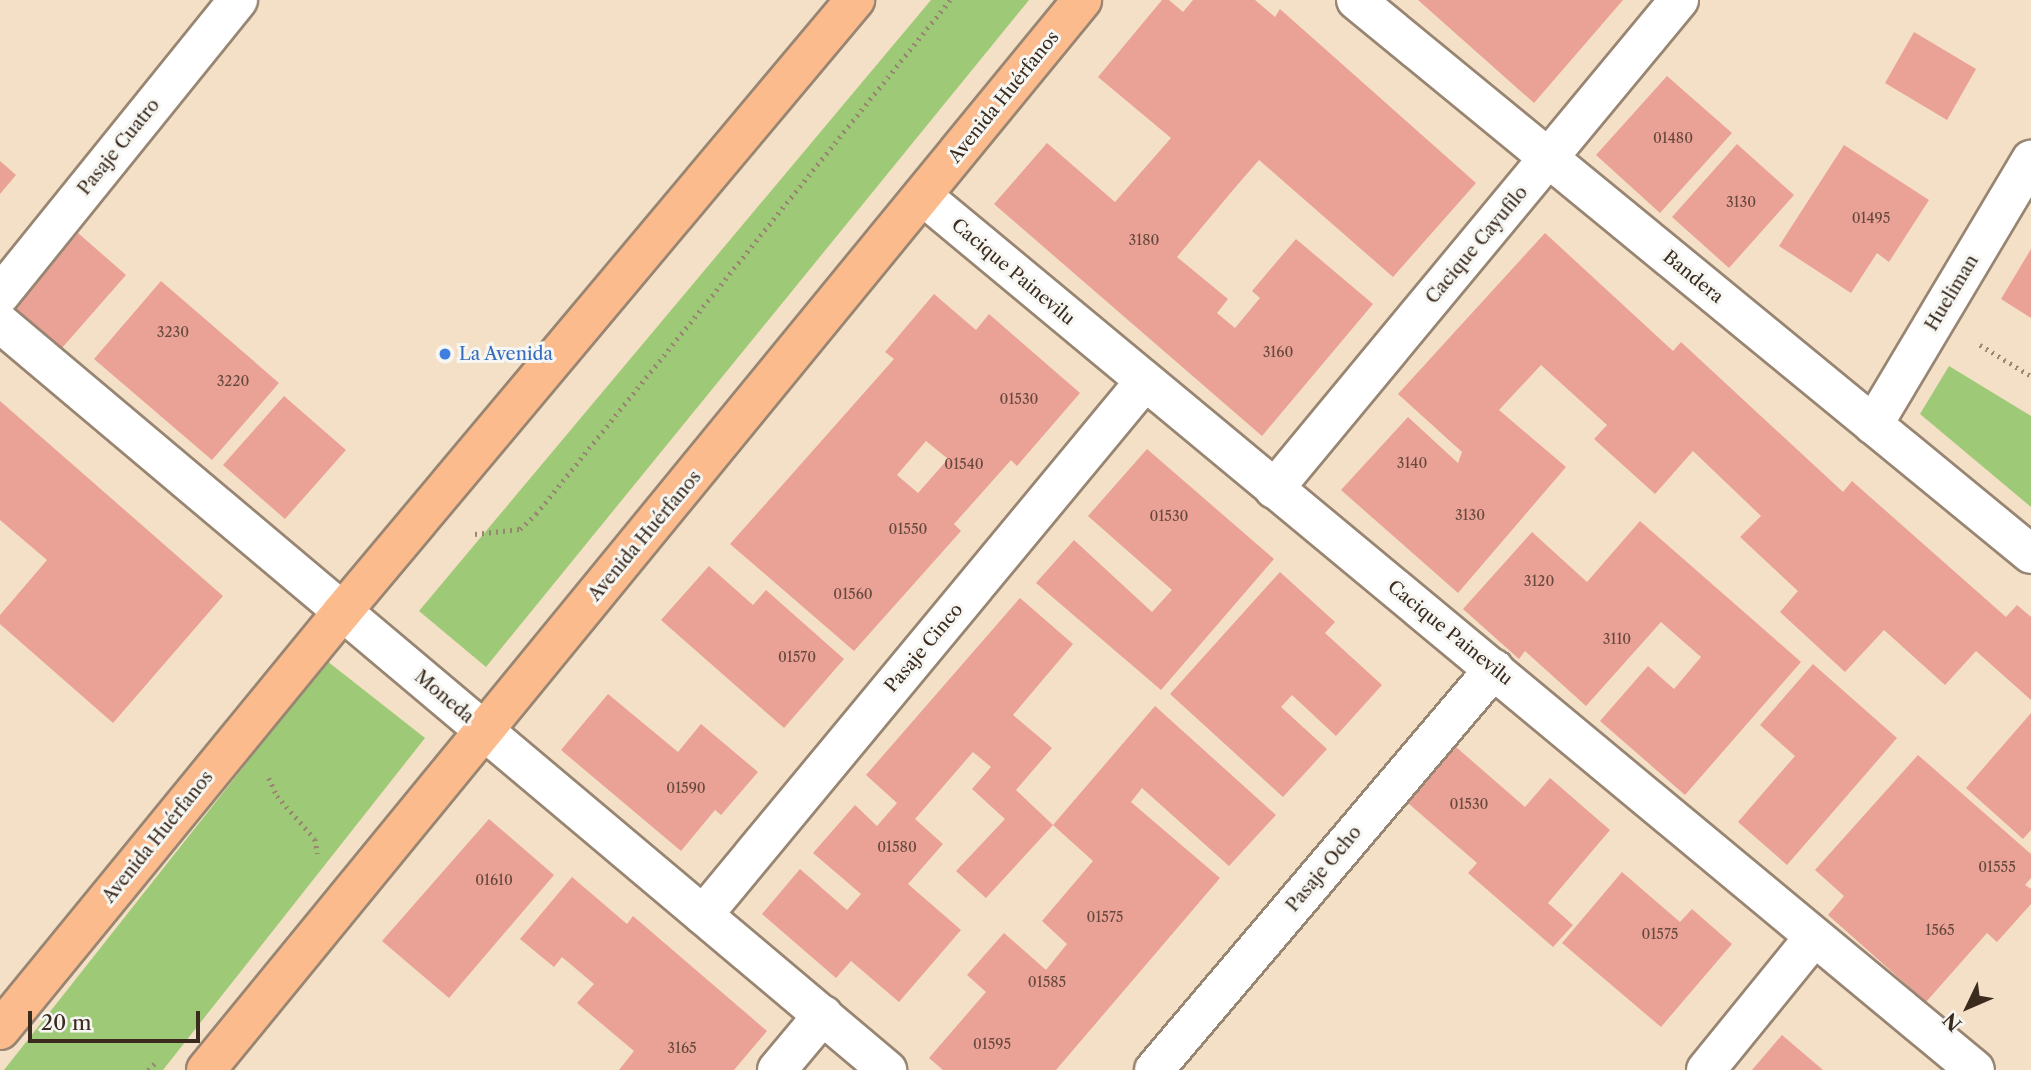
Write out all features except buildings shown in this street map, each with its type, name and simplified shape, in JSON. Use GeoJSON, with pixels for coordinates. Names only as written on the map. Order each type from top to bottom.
{"type":"FeatureCollection","features":[{"type":"Feature","properties":{"kind":"main road","name":"Avenida Huérfanos"},"geometry":{"type":"LineString","coordinates":[[0,1030],[342,612],[855,0]]}},
{"type":"Feature","properties":{"kind":"main road","name":"Avenida Huérfanos"},"geometry":{"type":"LineString","coordinates":[[206,1070],[924,197],[1082,0]]}},
{"type":"Feature","properties":{"kind":"street","name":"Pasaje Cuatro"},"geometry":{"type":"LineString","coordinates":[[0,295],[238,0]]}},
{"type":"Feature","properties":{"kind":"street","name":"Bandera"},"geometry":{"type":"LineString","coordinates":[[1356,0],[2031,554]]}},
{"type":"Feature","properties":{"kind":"street","name":"Cacique Cayufilo"},"geometry":{"type":"LineString","coordinates":[[1274,489],[1679,0]]}},
{"type":"Feature","properties":{"kind":"street","name":"Hueliman"},"geometry":{"type":"LineString","coordinates":[[1873,425],[2031,160]]}},
{"type":"Feature","properties":{"kind":"street","name":"Cacique Painevilu"},"geometry":{"type":"LineString","coordinates":[[924,197],[1975,1070]]}},
{"type":"Feature","properties":{"kind":"street","name":"Moneda"},"geometry":{"type":"LineString","coordinates":[[0,323],[887,1070]]}},
{"type":"Feature","properties":{"kind":"street","name":"Pasaje Cinco"},"geometry":{"type":"LineString","coordinates":[[703,915],[1145,381]]}},
{"type":"Feature","properties":{"kind":"street","name":"Pasaje Ocho"},"geometry":{"type":"LineString","coordinates":[[1154,1070],[1494,669]]}},
{"type":"Feature","properties":{"kind":"street"},"geometry":{"type":"LineString","coordinates":[[1706,1070],[1814,937]]}},
{"type":"Feature","properties":{"kind":"street"},"geometry":{"type":"LineString","coordinates":[[777,1070],[822,1015]]}},
{"type":"Feature","properties":{"kind":"path"},"geometry":{"type":"LineString","coordinates":[[468,536],[520,528],[536,514],[950,0]]}},
{"type":"Feature","properties":{"kind":"path"},"geometry":{"type":"LineString","coordinates":[[1937,319],[2031,376]]}},
{"type":"Feature","properties":{"kind":"path"},"geometry":{"type":"LineString","coordinates":[[266,771],[277,796],[315,839],[317,867]]}},
{"type":"Feature","properties":{"kind":"path"},"geometry":{"type":"LineString","coordinates":[[148,1070],[157,1060]]}},
{"type":"Feature","properties":{"kind":"green space"},"geometry":{"type":"Polygon","coordinates":[[[931,0],[1029,0],[486,667],[419,611],[931,0]]]}},
{"type":"Feature","properties":{"kind":"green space"},"geometry":{"type":"Polygon","coordinates":[[[1949,366],[2031,416],[2031,507],[1920,414],[1949,366]]]}},
{"type":"Feature","properties":{"kind":"green space"},"geometry":{"type":"Polygon","coordinates":[[[327,661],[425,738],[163,1070],[4,1070],[327,661]]]}},
{"type":"Feature","properties":{"kind":"place","name":"La Avenida"},"geometry":{"type":"Point","coordinates":[445,354]}}]}
